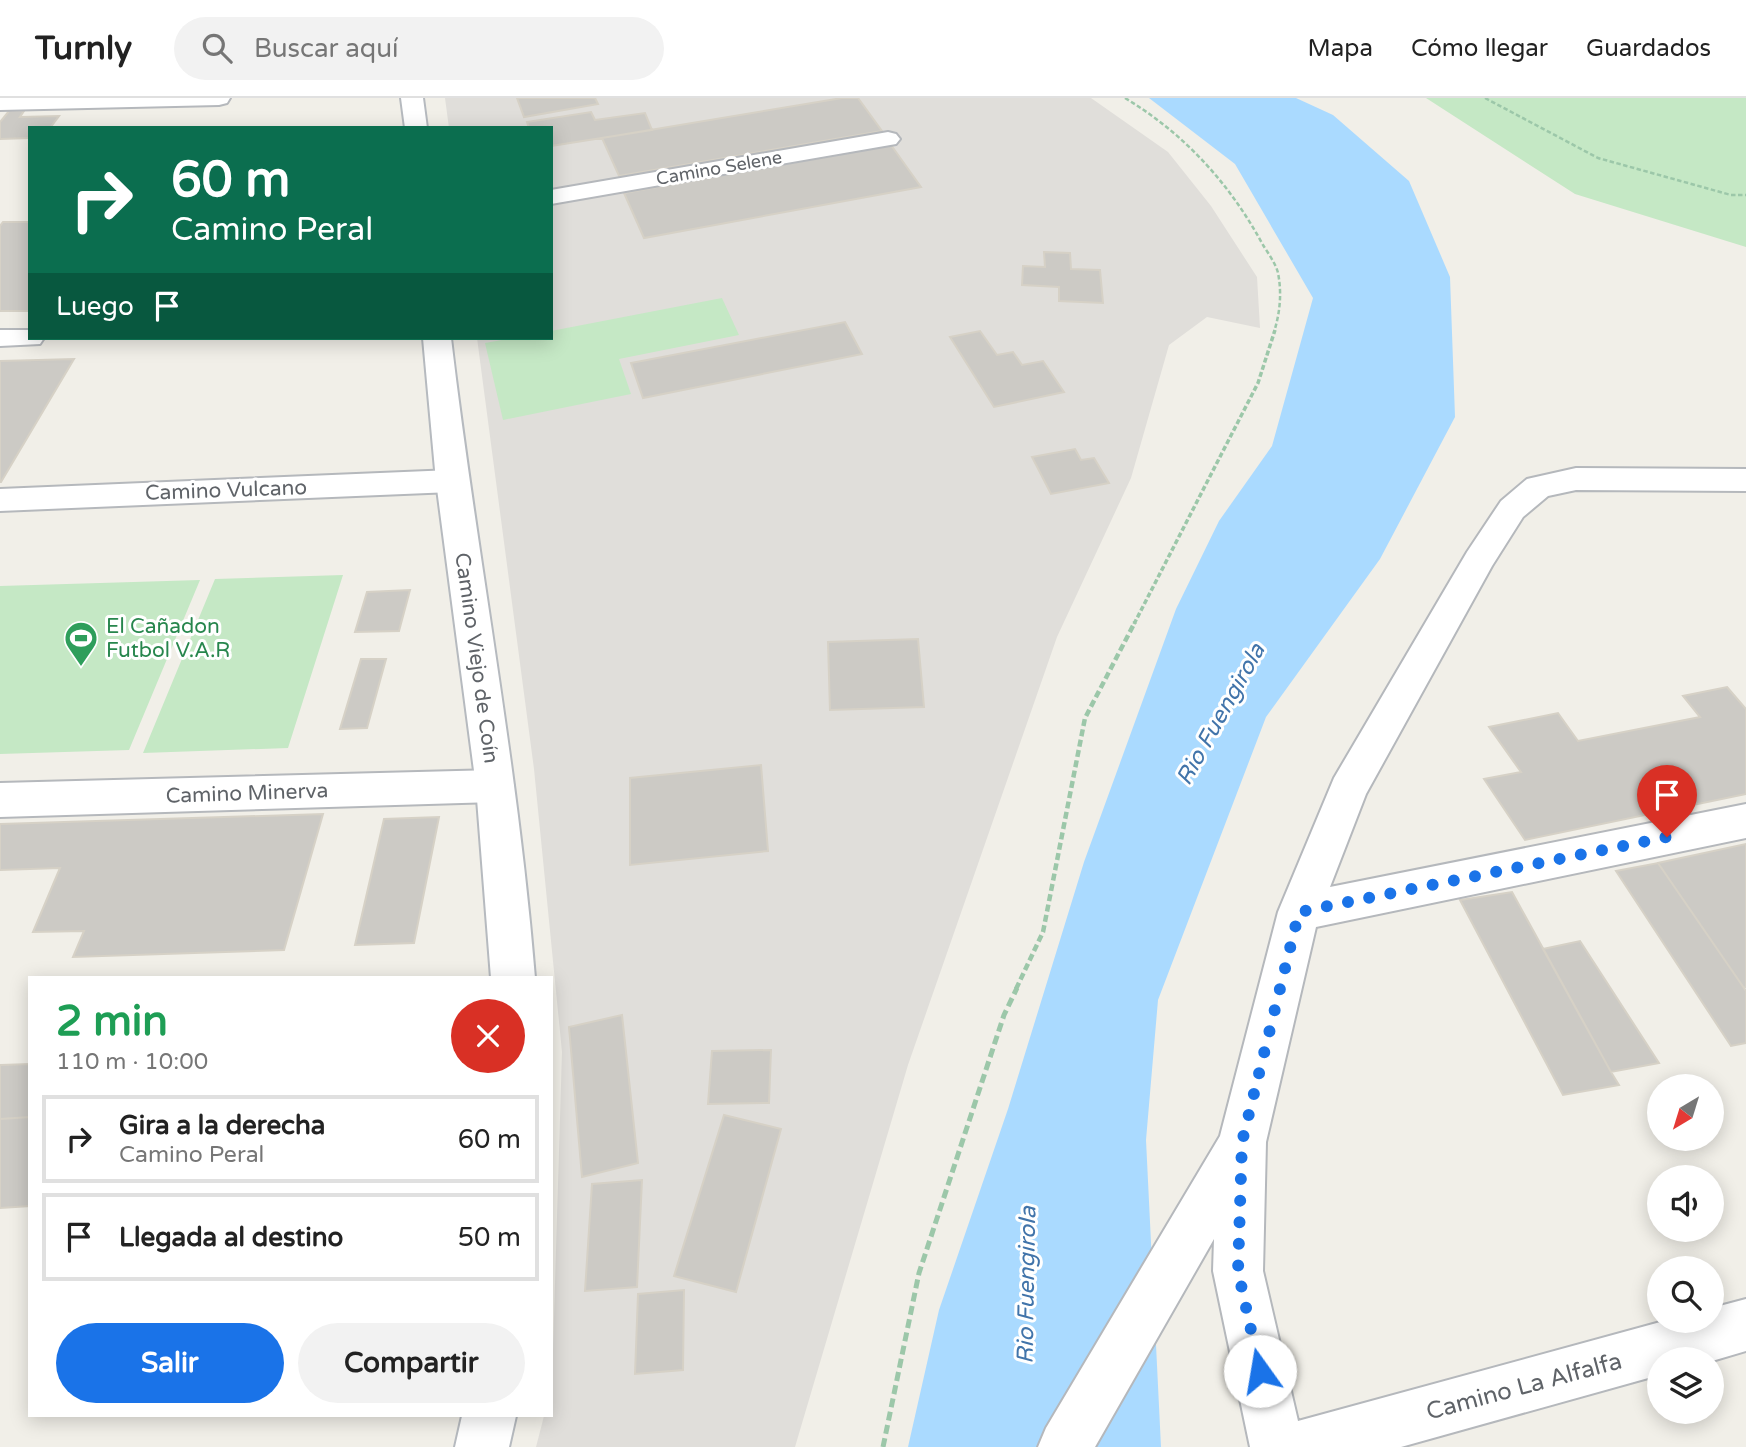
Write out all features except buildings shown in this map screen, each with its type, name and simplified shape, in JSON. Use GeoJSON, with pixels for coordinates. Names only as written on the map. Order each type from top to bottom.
{"type":"FeatureCollection","features":[{"type":"Feature","properties":{"kind":"street"},"geometry":{"type":"LineString","coordinates":[[0,103],[219,98]]}},
{"type":"Feature","properties":{"kind":"street"},"geometry":{"type":"LineString","coordinates":[[412,98],[415,126]]}},
{"type":"Feature","properties":{"kind":"street","name":"Camino Selene"},"geometry":{"type":"LineString","coordinates":[[553,197],[888,139]]}},
{"type":"Feature","properties":{"kind":"street"},"geometry":{"type":"LineString","coordinates":[[0,338],[28,338]]}},
{"type":"Feature","properties":{"kind":"street","name":"Camino Viejo de Coín"},"geometry":{"type":"LineString","coordinates":[[437,340],[452,481],[495,786],[513,976]]}},
{"type":"Feature","properties":{"kind":"street"},"geometry":{"type":"LineString","coordinates":[[1277,1447],[1238,1271],[1242,1142],[1299,912],[1348,790],[1479,560],[1512,509],[1538,487],[1576,480],[1746,480]]}},
{"type":"Feature","properties":{"kind":"street","name":"Camino Vulcano"},"geometry":{"type":"LineString","coordinates":[[0,500],[452,481]]}},
{"type":"Feature","properties":{"kind":"street","name":"Camino Minerva"},"geometry":{"type":"LineString","coordinates":[[0,800],[495,786]]}},
{"type":"Feature","properties":{"kind":"street"},"geometry":{"type":"LineString","coordinates":[[1299,912],[1746,821]]}},
{"type":"Feature","properties":{"kind":"street"},"geometry":{"type":"LineString","coordinates":[[1065,1447],[1242,1142]]}},
{"type":"Feature","properties":{"kind":"street","name":"Camino La Alfalfa"},"geometry":{"type":"LineString","coordinates":[[1302,1447],[1746,1325]]}},
{"type":"Feature","properties":{"kind":"street"},"geometry":{"type":"LineString","coordinates":[[482,1447],[489,1417]]}},
{"type":"Feature","properties":{"kind":"path"},"geometry":{"type":"LineString","coordinates":[[883,1447],[919,1273],[1003,1015],[1043,932],[1085,718],[1258,383],[1280,314],[1278,271],[1254,228],[1207,164],[1160,119],[1125,98]]}},
{"type":"Feature","properties":{"kind":"path"},"geometry":{"type":"LineString","coordinates":[[1485,98],[1598,158],[1731,195],[1746,195]]}},
{"type":"Feature","properties":{"kind":"shaded area"},"geometry":{"type":"Polygon","coordinates":[[[445,98],[1091,98],[1168,152],[1211,206],[1257,277],[1260,328],[1207,317],[1169,345],[1131,478],[1057,637],[908,1065],[795,1447],[536,1447],[544,1417],[553,1417],[562,1052],[534,769],[477,340],[553,340],[553,126],[449,126],[445,98]]]}},
{"type":"Feature","properties":{"kind":"green space"},"geometry":{"type":"Polygon","coordinates":[[[1426,98],[1746,98],[1746,247],[1575,194],[1426,98]]]}},
{"type":"Feature","properties":{"kind":"green space"},"geometry":{"type":"Polygon","coordinates":[[[722,298],[739,335],[619,359],[631,394],[503,420],[485,343],[502,340],[553,340],[553,331],[722,298]]]}},
{"type":"Feature","properties":{"kind":"green space"},"geometry":{"type":"Polygon","coordinates":[[[343,575],[288,748],[143,753],[215,579],[343,575]]]}},
{"type":"Feature","properties":{"kind":"green space","name":"El Cañadon Futbol V.A.R"},"geometry":{"type":"Polygon","coordinates":[[[200,580],[129,750],[0,754],[0,586],[200,580]]]}},
{"type":"Feature","properties":{"kind":"water","name":"Rio Fuengirola"},"geometry":{"type":"Polygon","coordinates":[[[1149,98],[1296,98],[1333,115],[1409,181],[1450,277],[1455,417],[1380,559],[1266,717],[1158,1000],[1146,1140],[1161,1447],[908,1447],[939,1310],[1008,1109],[1084,862],[1176,609],[1219,521],[1272,446],[1313,298],[1235,164],[1149,98]]]}},
{"type":"Feature","properties":{"kind":"place","name":"El Cañadon Futbol V.A.R"},"geometry":{"type":"Point","coordinates":[81,668]}},
{"type":"Feature","properties":{"kind":"route"},"geometry":{"type":"LineString","coordinates":[[1260,1371],[1238,1271],[1242,1142],[1270,1019],[1299,912],[1667,837]]}}]}
